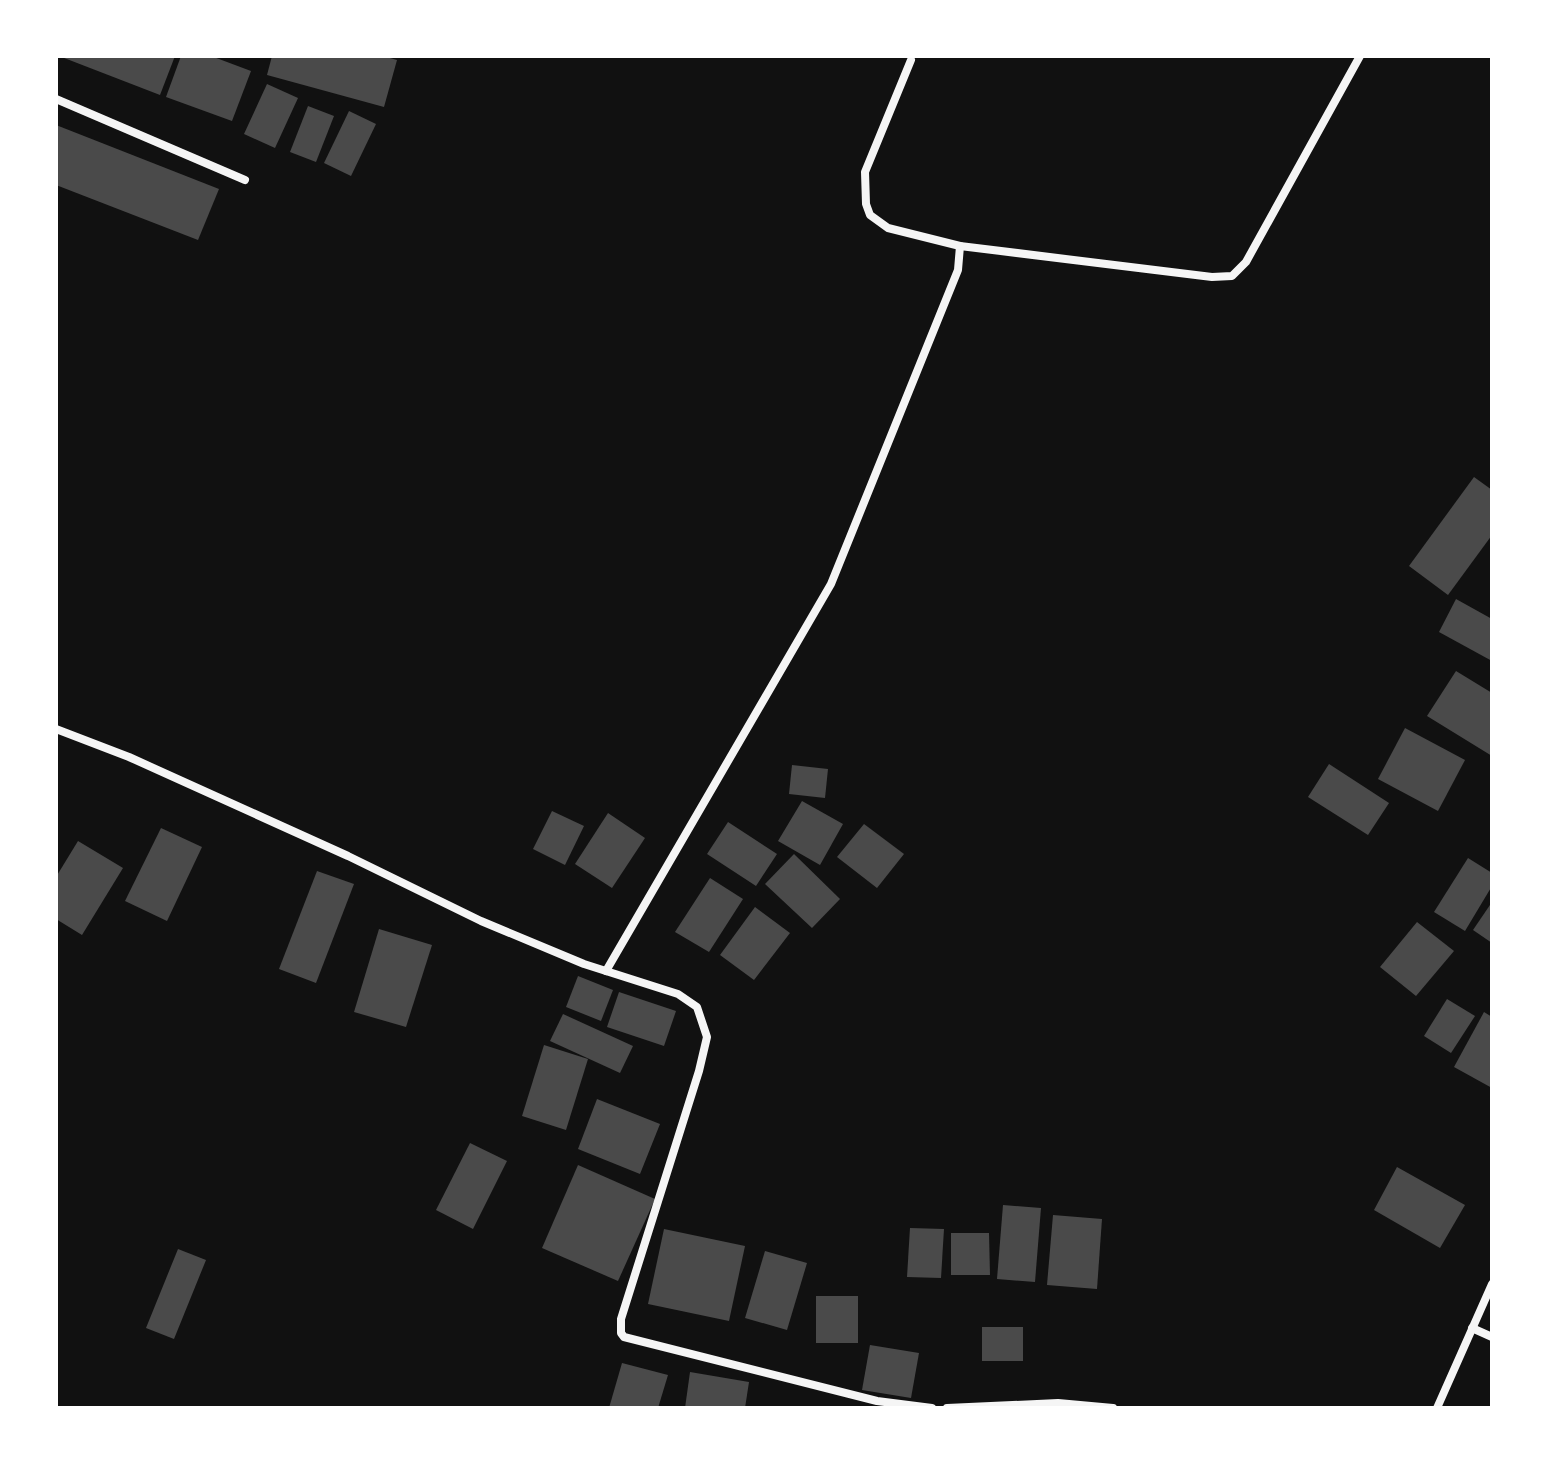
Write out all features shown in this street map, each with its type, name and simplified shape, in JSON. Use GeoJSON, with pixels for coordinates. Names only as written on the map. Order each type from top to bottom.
{"type":"FeatureCollection","features":[{"type":"Feature","properties":{"kind":"street"},"geometry":{"type":"LineString","coordinates":[[911,60],[865,172],[866,204],[870,215],[888,228],[960,246],[1212,277],[1232,276],[1246,262],[1360,56]]}},
{"type":"Feature","properties":{"kind":"street"},"geometry":{"type":"LineString","coordinates":[[56,99],[245,180]]}},
{"type":"Feature","properties":{"kind":"street"},"geometry":{"type":"LineString","coordinates":[[606,971],[831,584],[958,270],[960,246]]}},
{"type":"Feature","properties":{"kind":"street"},"geometry":{"type":"LineString","coordinates":[[56,729],[129,757],[348,856],[481,921],[606,971],[678,994],[697,1007],[707,1037],[621,1319],[621,1333],[624,1337],[877,1401],[932,1408]]}},
{"type":"Feature","properties":{"kind":"street"},"geometry":{"type":"LineString","coordinates":[[1437,1408],[1492,1284]]}},
{"type":"Feature","properties":{"kind":"street"},"geometry":{"type":"LineString","coordinates":[[1472,1328],[1492,1337]]}},
{"type":"Feature","properties":{"kind":"street"},"geometry":{"type":"LineString","coordinates":[[947,1408],[1058,1403],[1113,1408]]}},
{"type":"Feature","properties":{"kind":"building"},"geometry":{"type":"Polygon","coordinates":[[[59,56],[175,56],[160,95],[59,56]]]}},
{"type":"Feature","properties":{"kind":"building"},"geometry":{"type":"Polygon","coordinates":[[[181,56],[211,56],[251,71],[232,121],[166,97],[181,56]]]}},
{"type":"Feature","properties":{"kind":"building"},"geometry":{"type":"Polygon","coordinates":[[[272,56],[383,56],[397,60],[384,107],[267,75],[272,56]]]}},
{"type":"Feature","properties":{"kind":"building"},"geometry":{"type":"Polygon","coordinates":[[[267,84],[298,98],[275,148],[244,134],[267,84]]]}},
{"type":"Feature","properties":{"kind":"building"},"geometry":{"type":"Polygon","coordinates":[[[308,106],[334,116],[316,162],[290,152],[308,106]]]}},
{"type":"Feature","properties":{"kind":"building"},"geometry":{"type":"Polygon","coordinates":[[[349,111],[376,124],[351,176],[324,163],[349,111]]]}},
{"type":"Feature","properties":{"kind":"building"},"geometry":{"type":"Polygon","coordinates":[[[56,125],[219,189],[198,240],[56,185],[56,125]]]}},
{"type":"Feature","properties":{"kind":"building"},"geometry":{"type":"Polygon","coordinates":[[[1474,477],[1492,490],[1492,535],[1448,595],[1409,566],[1474,477]]]}},
{"type":"Feature","properties":{"kind":"building"},"geometry":{"type":"Polygon","coordinates":[[[1456,599],[1492,619],[1492,661],[1439,632],[1456,599]]]}},
{"type":"Feature","properties":{"kind":"building"},"geometry":{"type":"Polygon","coordinates":[[[1456,671],[1492,693],[1492,756],[1427,716],[1456,671]]]}},
{"type":"Feature","properties":{"kind":"building"},"geometry":{"type":"Polygon","coordinates":[[[1405,728],[1465,760],[1438,811],[1378,779],[1405,728]]]}},
{"type":"Feature","properties":{"kind":"building"},"geometry":{"type":"Polygon","coordinates":[[[1329,764],[1389,803],[1368,835],[1308,797],[1329,764]]]}},
{"type":"Feature","properties":{"kind":"building"},"geometry":{"type":"Polygon","coordinates":[[[792,765],[828,769],[825,798],[789,794],[792,765]]]}},
{"type":"Feature","properties":{"kind":"building"},"geometry":{"type":"Polygon","coordinates":[[[802,801],[843,824],[820,865],[778,841],[802,801]]]}},
{"type":"Feature","properties":{"kind":"building"},"geometry":{"type":"Polygon","coordinates":[[[552,811],[584,826],[565,865],[533,849],[552,811]]]}},
{"type":"Feature","properties":{"kind":"building"},"geometry":{"type":"Polygon","coordinates":[[[608,813],[645,838],[612,888],[575,864],[608,813]]]}},
{"type":"Feature","properties":{"kind":"building"},"geometry":{"type":"Polygon","coordinates":[[[728,822],[777,854],[756,886],[707,854],[728,822]]]}},
{"type":"Feature","properties":{"kind":"building"},"geometry":{"type":"Polygon","coordinates":[[[864,824],[904,854],[877,888],[837,857],[864,824]]]}},
{"type":"Feature","properties":{"kind":"building"},"geometry":{"type":"Polygon","coordinates":[[[161,828],[202,847],[167,921],[125,901],[161,828]]]}},
{"type":"Feature","properties":{"kind":"building"},"geometry":{"type":"Polygon","coordinates":[[[78,841],[123,868],[82,935],[56,919],[56,877],[78,841]]]}},
{"type":"Feature","properties":{"kind":"building"},"geometry":{"type":"Polygon","coordinates":[[[794,854],[840,899],[812,928],[765,884],[794,854]]]}},
{"type":"Feature","properties":{"kind":"building"},"geometry":{"type":"Polygon","coordinates":[[[1468,858],[1492,873],[1492,886],[1465,931],[1434,912],[1468,858]]]}},
{"type":"Feature","properties":{"kind":"building"},"geometry":{"type":"Polygon","coordinates":[[[317,871],[354,884],[316,983],[279,969],[317,871]]]}},
{"type":"Feature","properties":{"kind":"building"},"geometry":{"type":"Polygon","coordinates":[[[710,878],[743,899],[709,952],[675,932],[710,878]]]}},
{"type":"Feature","properties":{"kind":"building"},"geometry":{"type":"Polygon","coordinates":[[[1492,902],[1492,943],[1473,930],[1492,902]]]}},
{"type":"Feature","properties":{"kind":"building"},"geometry":{"type":"Polygon","coordinates":[[[755,907],[790,933],[754,980],[720,955],[755,907]]]}},
{"type":"Feature","properties":{"kind":"building"},"geometry":{"type":"Polygon","coordinates":[[[1417,922],[1454,951],[1416,996],[1380,967],[1417,922]]]}},
{"type":"Feature","properties":{"kind":"building"},"geometry":{"type":"Polygon","coordinates":[[[379,929],[432,945],[406,1027],[354,1012],[379,929]]]}},
{"type":"Feature","properties":{"kind":"building"},"geometry":{"type":"Polygon","coordinates":[[[578,976],[613,990],[601,1021],[566,1007],[578,976]]]}},
{"type":"Feature","properties":{"kind":"building"},"geometry":{"type":"Polygon","coordinates":[[[619,992],[676,1011],[664,1046],[607,1027],[619,992]]]}},
{"type":"Feature","properties":{"kind":"building"},"geometry":{"type":"Polygon","coordinates":[[[1447,999],[1475,1016],[1451,1053],[1424,1036],[1447,999]]]}},
{"type":"Feature","properties":{"kind":"building"},"geometry":{"type":"Polygon","coordinates":[[[1484,1012],[1492,1017],[1492,1088],[1454,1067],[1484,1012]]]}},
{"type":"Feature","properties":{"kind":"building"},"geometry":{"type":"Polygon","coordinates":[[[563,1014],[633,1046],[620,1073],[550,1041],[563,1014]]]}},
{"type":"Feature","properties":{"kind":"building"},"geometry":{"type":"Polygon","coordinates":[[[544,1045],[588,1059],[566,1130],[522,1116],[544,1045]]]}},
{"type":"Feature","properties":{"kind":"building"},"geometry":{"type":"Polygon","coordinates":[[[597,1099],[660,1124],[640,1174],[578,1149],[597,1099]]]}},
{"type":"Feature","properties":{"kind":"building"},"geometry":{"type":"Polygon","coordinates":[[[470,1143],[507,1161],[473,1229],[436,1210],[470,1143]]]}},
{"type":"Feature","properties":{"kind":"building"},"geometry":{"type":"Polygon","coordinates":[[[578,1165],[655,1199],[618,1281],[542,1248],[578,1165]]]}},
{"type":"Feature","properties":{"kind":"building"},"geometry":{"type":"Polygon","coordinates":[[[1397,1167],[1465,1205],[1440,1248],[1374,1210],[1397,1167]]]}},
{"type":"Feature","properties":{"kind":"building"},"geometry":{"type":"Polygon","coordinates":[[[1003,1205],[1041,1208],[1035,1282],[997,1279],[1003,1205]]]}},
{"type":"Feature","properties":{"kind":"building"},"geometry":{"type":"Polygon","coordinates":[[[1053,1215],[1102,1219],[1097,1289],[1047,1285],[1053,1215]]]}},
{"type":"Feature","properties":{"kind":"building"},"geometry":{"type":"Polygon","coordinates":[[[910,1228],[944,1229],[941,1278],[907,1277],[910,1228]]]}},
{"type":"Feature","properties":{"kind":"building"},"geometry":{"type":"Polygon","coordinates":[[[664,1229],[745,1246],[729,1321],[648,1304],[664,1229]]]}},
{"type":"Feature","properties":{"kind":"building"},"geometry":{"type":"Polygon","coordinates":[[[951,1233],[989,1233],[990,1275],[951,1275],[951,1233]]]}},
{"type":"Feature","properties":{"kind":"building"},"geometry":{"type":"Polygon","coordinates":[[[178,1249],[206,1260],[174,1339],[146,1328],[178,1249]]]}},
{"type":"Feature","properties":{"kind":"building"},"geometry":{"type":"Polygon","coordinates":[[[765,1251],[807,1263],[787,1330],[745,1318],[765,1251]]]}},
{"type":"Feature","properties":{"kind":"building"},"geometry":{"type":"Polygon","coordinates":[[[816,1296],[858,1296],[858,1343],[816,1343],[816,1296]]]}},
{"type":"Feature","properties":{"kind":"building"},"geometry":{"type":"Polygon","coordinates":[[[982,1327],[1023,1327],[1023,1361],[982,1361],[982,1327]]]}},
{"type":"Feature","properties":{"kind":"building"},"geometry":{"type":"Polygon","coordinates":[[[870,1345],[919,1353],[911,1398],[862,1390],[870,1345]]]}},
{"type":"Feature","properties":{"kind":"building"},"geometry":{"type":"Polygon","coordinates":[[[622,1363],[668,1375],[658,1408],[609,1408],[622,1363]]]}},
{"type":"Feature","properties":{"kind":"building"},"geometry":{"type":"Polygon","coordinates":[[[690,1372],[749,1382],[745,1408],[685,1408],[690,1372]]]}}]}
